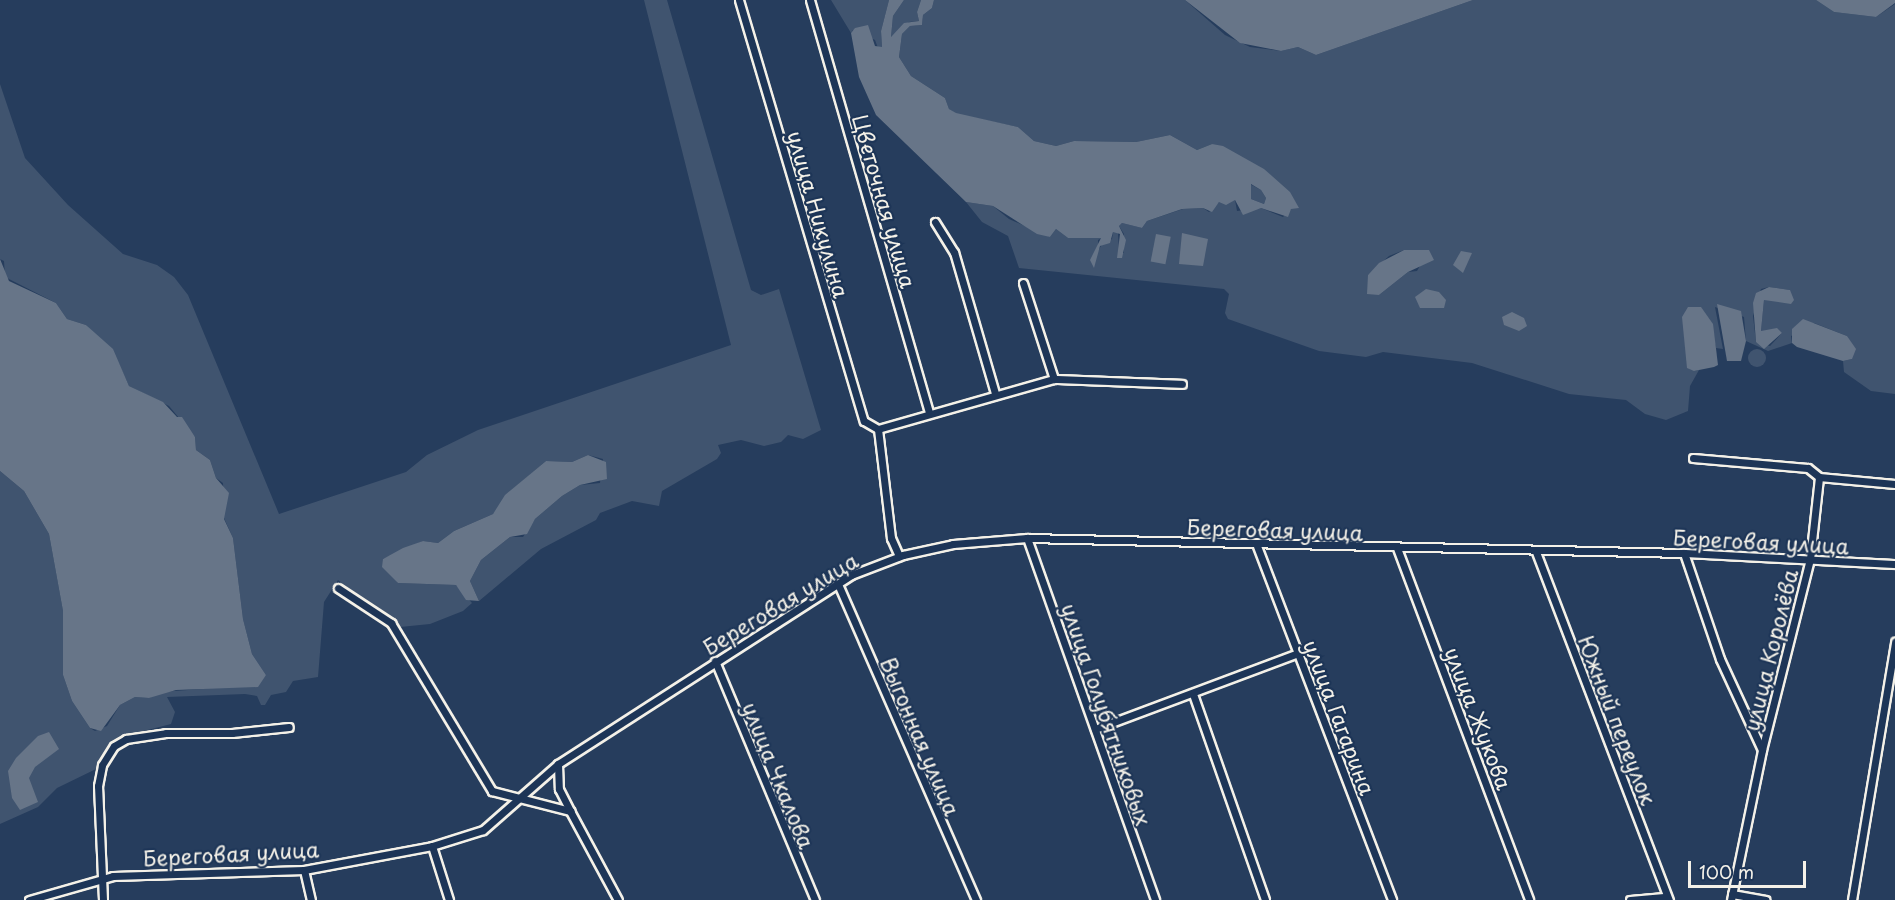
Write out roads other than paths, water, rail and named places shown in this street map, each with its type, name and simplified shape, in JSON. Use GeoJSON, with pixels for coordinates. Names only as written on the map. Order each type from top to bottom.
{"type":"FeatureCollection","features":[{"type":"Feature","properties":{"kind":"street","name":"улица Никулина"},"geometry":{"type":"LineString","coordinates":[[739,0],[864,421],[878,429]]}},
{"type":"Feature","properties":{"kind":"street","name":"Цветочная улица"},"geometry":{"type":"LineString","coordinates":[[810,0],[929,412]]}},
{"type":"Feature","properties":{"kind":"street"},"geometry":{"type":"LineString","coordinates":[[935,222],[954,252],[995,393]]}},
{"type":"Feature","properties":{"kind":"street"},"geometry":{"type":"LineString","coordinates":[[1023,283],[1054,379]]}},
{"type":"Feature","properties":{"kind":"street"},"geometry":{"type":"LineString","coordinates":[[899,556],[891,538],[878,429],[995,393],[1054,379],[1182,384]]}},
{"type":"Feature","properties":{"kind":"street"},"geometry":{"type":"LineString","coordinates":[[1693,458],[1808,468],[1818,477],[1895,484]]}},
{"type":"Feature","properties":{"kind":"street","name":"улица Королёва"},"geometry":{"type":"LineString","coordinates":[[1732,897],[1762,750],[1810,559],[1818,477]]}},
{"type":"Feature","properties":{"kind":"street","name":"Береговая улица"},"geometry":{"type":"LineString","coordinates":[[29,900],[102,878],[304,870],[432,846],[483,830],[558,764],[858,571],[899,556],[953,544],[1027,538],[1257,546],[1684,553],[1895,564]]}},
{"type":"Feature","properties":{"kind":"street","name":"улица Голубятниковых"},"geometry":{"type":"LineString","coordinates":[[1027,538],[1155,900]]}},
{"type":"Feature","properties":{"kind":"street","name":"улица Гагарина"},"geometry":{"type":"LineString","coordinates":[[1257,546],[1392,900]]}},
{"type":"Feature","properties":{"kind":"street","name":"улица Жукова"},"geometry":{"type":"LineString","coordinates":[[1397,549],[1529,900]]}},
{"type":"Feature","properties":{"kind":"street","name":"Южный переулок"},"geometry":{"type":"LineString","coordinates":[[1536,552],[1668,899]]}},
{"type":"Feature","properties":{"kind":"street","name":"улица Королёва"},"geometry":{"type":"LineString","coordinates":[[1684,553],[1720,659],[1762,750]]}},
{"type":"Feature","properties":{"kind":"street","name":"Выгонная улица"},"geometry":{"type":"LineString","coordinates":[[838,584],[976,900]]}},
{"type":"Feature","properties":{"kind":"street"},"geometry":{"type":"LineString","coordinates":[[338,588],[391,622],[489,788],[495,794],[570,811]]}},
{"type":"Feature","properties":{"kind":"street"},"geometry":{"type":"LineString","coordinates":[[1852,900],[1895,642]]}},
{"type":"Feature","properties":{"kind":"street"},"geometry":{"type":"LineString","coordinates":[[1095,729],[1193,694],[1298,652]]}},
{"type":"Feature","properties":{"kind":"street","name":"улица Чкалова"},"geometry":{"type":"LineString","coordinates":[[715,661],[815,900]]}},
{"type":"Feature","properties":{"kind":"street"},"geometry":{"type":"LineString","coordinates":[[1193,694],[1265,900]]}},
{"type":"Feature","properties":{"kind":"street"},"geometry":{"type":"LineString","coordinates":[[103,900],[98,786],[102,765],[118,742],[166,733],[232,733],[289,727]]}},
{"type":"Feature","properties":{"kind":"street"},"geometry":{"type":"LineString","coordinates":[[558,764],[559,789],[618,900]]}},
{"type":"Feature","properties":{"kind":"street"},"geometry":{"type":"LineString","coordinates":[[432,846],[449,900]]}},
{"type":"Feature","properties":{"kind":"street"},"geometry":{"type":"LineString","coordinates":[[304,870],[311,900]]}},
{"type":"Feature","properties":{"kind":"street"},"geometry":{"type":"LineString","coordinates":[[1732,897],[1765,900]]}},
{"type":"Feature","properties":{"kind":"street"},"geometry":{"type":"LineString","coordinates":[[1630,900],[1668,899]]}}]}
